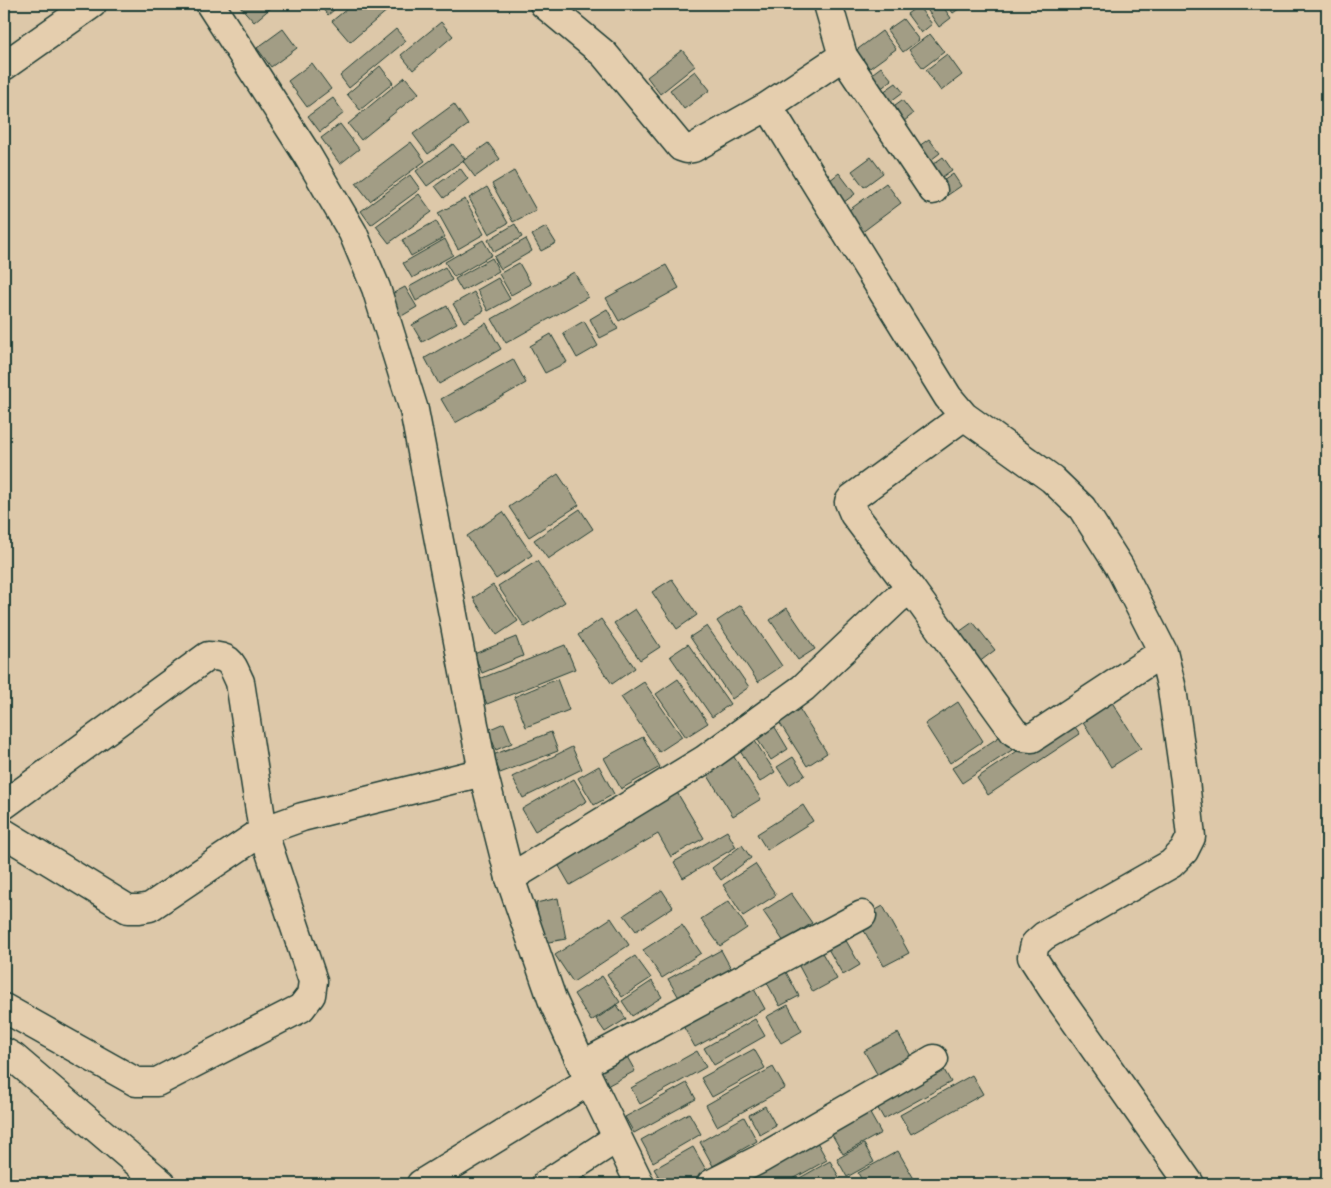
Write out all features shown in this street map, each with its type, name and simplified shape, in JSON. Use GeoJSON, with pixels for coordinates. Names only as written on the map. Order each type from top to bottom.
{"type":"FeatureCollection","features":[{"type":"Feature","properties":{"kind":"street"},"geometry":{"type":"LineString","coordinates":[[4,66],[92,4]]}},
{"type":"Feature","properties":{"kind":"street"},"geometry":{"type":"LineString","coordinates":[[210,4],[306,153],[353,233],[376,288],[414,410],[467,776],[510,878],[552,999],[585,1073],[640,1184]]}},
{"type":"Feature","properties":{"kind":"street"},"geometry":{"type":"LineString","coordinates":[[544,4],[604,54],[680,147],[687,149],[693,148],[768,106],[843,56]]}},
{"type":"Feature","properties":{"kind":"street"},"geometry":{"type":"LineString","coordinates":[[828,4],[843,56],[933,190]]}},
{"type":"Feature","properties":{"kind":"street"},"geometry":{"type":"LineString","coordinates":[[768,106],[948,397],[964,416],[1052,479],[1082,508],[1119,566],[1172,689],[1191,837],[1184,851],[1171,864],[1044,936],[1035,944],[1032,957],[1190,1184]]}},
{"type":"Feature","properties":{"kind":"street"},"geometry":{"type":"LineString","coordinates":[[964,416],[852,498],[850,502],[852,510],[1014,732],[1022,737],[1032,738],[1157,655]]}},
{"type":"Feature","properties":{"kind":"street"},"geometry":{"type":"LineString","coordinates":[[510,878],[704,760],[803,688],[896,600],[911,589]]}},
{"type":"Feature","properties":{"kind":"street"},"geometry":{"type":"LineString","coordinates":[[4,805],[208,656],[222,656],[230,662],[240,682],[263,831],[313,981],[311,995],[301,1008],[157,1082],[146,1083],[136,1082],[4,1008]]}},
{"type":"Feature","properties":{"kind":"street"},"geometry":{"type":"LineString","coordinates":[[4,833],[128,909],[139,910],[150,907],[263,831],[302,817],[467,776]]}},
{"type":"Feature","properties":{"kind":"street"},"geometry":{"type":"LineString","coordinates":[[422,1184],[585,1073],[862,915]]}},
{"type":"Feature","properties":{"kind":"street"},"geometry":{"type":"LineString","coordinates":[[4,1052],[13,1057],[57,1093],[162,1184]]}},
{"type":"Feature","properties":{"kind":"street"},"geometry":{"type":"LineString","coordinates":[[711,1184],[760,1159],[934,1059]]}},
{"type":"Feature","properties":{"kind":"street"},"geometry":{"type":"LineString","coordinates":[[546,1184],[617,1138]]}},
{"type":"Feature","properties":{"kind":"building"},"geometry":{"type":"Polygon","coordinates":[[[238,4],[270,4],[272,7],[254,22],[238,4]]]}},
{"type":"Feature","properties":{"kind":"building"},"geometry":{"type":"Polygon","coordinates":[[[318,4],[341,4],[328,15],[318,4]]]}},
{"type":"Feature","properties":{"kind":"building"},"geometry":{"type":"Polygon","coordinates":[[[353,4],[395,4],[350,42],[332,21],[353,4]]]}},
{"type":"Feature","properties":{"kind":"building"},"geometry":{"type":"Polygon","coordinates":[[[925,4],[941,4],[951,18],[939,27],[925,4]]]}},
{"type":"Feature","properties":{"kind":"building"},"geometry":{"type":"Polygon","coordinates":[[[946,4],[966,4],[953,13],[946,4]]]}},
{"type":"Feature","properties":{"kind":"building"},"geometry":{"type":"Polygon","coordinates":[[[918,6],[932,24],[921,33],[907,14],[918,6]]]}},
{"type":"Feature","properties":{"kind":"building"},"geometry":{"type":"Polygon","coordinates":[[[903,19],[919,40],[903,52],[887,30],[903,19]]]}},
{"type":"Feature","properties":{"kind":"building"},"geometry":{"type":"Polygon","coordinates":[[[441,22],[453,36],[413,70],[401,55],[441,22]]]}},
{"type":"Feature","properties":{"kind":"building"},"geometry":{"type":"Polygon","coordinates":[[[283,29],[297,48],[271,67],[257,48],[283,29]]]}},
{"type":"Feature","properties":{"kind":"building"},"geometry":{"type":"Polygon","coordinates":[[[396,29],[406,41],[349,88],[340,76],[396,29]]]}},
{"type":"Feature","properties":{"kind":"building"},"geometry":{"type":"Polygon","coordinates":[[[882,31],[896,49],[867,70],[854,52],[882,31]]]}},
{"type":"Feature","properties":{"kind":"building"},"geometry":{"type":"Polygon","coordinates":[[[930,34],[944,52],[923,68],[909,50],[930,34]]]}},
{"type":"Feature","properties":{"kind":"building"},"geometry":{"type":"Polygon","coordinates":[[[682,50],[695,66],[660,94],[647,77],[682,50]]]}},
{"type":"Feature","properties":{"kind":"building"},"geometry":{"type":"Polygon","coordinates":[[[947,54],[962,75],[941,91],[926,70],[947,54]]]}},
{"type":"Feature","properties":{"kind":"building"},"geometry":{"type":"Polygon","coordinates":[[[312,63],[331,89],[307,107],[288,81],[312,63]]]}},
{"type":"Feature","properties":{"kind":"building"},"geometry":{"type":"Polygon","coordinates":[[[380,66],[393,83],[360,110],[347,94],[380,66]]]}},
{"type":"Feature","properties":{"kind":"building"},"geometry":{"type":"Polygon","coordinates":[[[881,67],[892,80],[875,93],[865,79],[881,67]]]}},
{"type":"Feature","properties":{"kind":"building"},"geometry":{"type":"Polygon","coordinates":[[[695,71],[710,90],[684,109],[670,90],[695,71]]]}},
{"type":"Feature","properties":{"kind":"building"},"geometry":{"type":"Polygon","coordinates":[[[405,77],[419,93],[361,140],[348,124],[405,77]]]}},
{"type":"Feature","properties":{"kind":"building"},"geometry":{"type":"Polygon","coordinates":[[[896,83],[903,92],[887,104],[880,94],[896,83]]]}},
{"type":"Feature","properties":{"kind":"building"},"geometry":{"type":"Polygon","coordinates":[[[333,98],[344,113],[320,132],[308,116],[333,98]]]}},
{"type":"Feature","properties":{"kind":"building"},"geometry":{"type":"Polygon","coordinates":[[[902,100],[913,114],[899,125],[888,110],[902,100]]]}},
{"type":"Feature","properties":{"kind":"building"},"geometry":{"type":"Polygon","coordinates":[[[454,104],[468,125],[428,154],[413,134],[454,104]]]}},
{"type":"Feature","properties":{"kind":"building"},"geometry":{"type":"Polygon","coordinates":[[[340,124],[359,149],[340,164],[321,138],[340,124]]]}},
{"type":"Feature","properties":{"kind":"building"},"geometry":{"type":"Polygon","coordinates":[[[929,139],[940,153],[923,166],[912,151],[929,139]]]}},
{"type":"Feature","properties":{"kind":"building"},"geometry":{"type":"Polygon","coordinates":[[[411,142],[425,161],[370,201],[356,183],[411,142]]]}},
{"type":"Feature","properties":{"kind":"building"},"geometry":{"type":"Polygon","coordinates":[[[488,143],[500,159],[475,177],[463,161],[488,143]]]}},
{"type":"Feature","properties":{"kind":"building"},"geometry":{"type":"Polygon","coordinates":[[[453,144],[465,159],[427,186],[416,171],[453,144]]]}},
{"type":"Feature","properties":{"kind":"building"},"geometry":{"type":"Polygon","coordinates":[[[871,157],[883,173],[864,187],[852,171],[871,157]]]}},
{"type":"Feature","properties":{"kind":"building"},"geometry":{"type":"Polygon","coordinates":[[[943,157],[952,170],[935,182],[926,169],[943,157]]]}},
{"type":"Feature","properties":{"kind":"building"},"geometry":{"type":"Polygon","coordinates":[[[460,168],[468,179],[444,198],[435,186],[460,168]]]}},
{"type":"Feature","properties":{"kind":"building"},"geometry":{"type":"Polygon","coordinates":[[[514,171],[536,210],[513,222],[492,184],[514,171]]]}},
{"type":"Feature","properties":{"kind":"building"},"geometry":{"type":"Polygon","coordinates":[[[839,173],[855,194],[840,205],[825,184],[839,173]]]}},
{"type":"Feature","properties":{"kind":"building"},"geometry":{"type":"Polygon","coordinates":[[[953,174],[961,186],[942,199],[933,188],[953,174]]]}},
{"type":"Feature","properties":{"kind":"building"},"geometry":{"type":"Polygon","coordinates":[[[410,175],[420,189],[371,225],[361,211],[410,175]]]}},
{"type":"Feature","properties":{"kind":"building"},"geometry":{"type":"Polygon","coordinates":[[[886,183],[901,203],[857,236],[841,216],[886,183]]]}},
{"type":"Feature","properties":{"kind":"building"},"geometry":{"type":"Polygon","coordinates":[[[487,187],[508,223],[489,234],[469,198],[487,187]]]}},
{"type":"Feature","properties":{"kind":"building"},"geometry":{"type":"Polygon","coordinates":[[[419,194],[432,212],[389,243],[376,226],[419,194]]]}},
{"type":"Feature","properties":{"kind":"building"},"geometry":{"type":"Polygon","coordinates":[[[465,199],[484,234],[458,249],[438,213],[465,199]]]}},
{"type":"Feature","properties":{"kind":"building"},"geometry":{"type":"Polygon","coordinates":[[[436,221],[445,237],[411,256],[402,240],[436,221]]]}},
{"type":"Feature","properties":{"kind":"building"},"geometry":{"type":"Polygon","coordinates":[[[515,224],[522,237],[494,252],[488,240],[515,224]]]}},
{"type":"Feature","properties":{"kind":"building"},"geometry":{"type":"Polygon","coordinates":[[[546,227],[556,243],[541,251],[532,235],[546,227]]]}},
{"type":"Feature","properties":{"kind":"building"},"geometry":{"type":"Polygon","coordinates":[[[445,239],[453,255],[412,278],[403,263],[445,239]]]}},
{"type":"Feature","properties":{"kind":"building"},"geometry":{"type":"Polygon","coordinates":[[[526,239],[532,251],[501,269],[494,257],[526,239]]]}},
{"type":"Feature","properties":{"kind":"building"},"geometry":{"type":"Polygon","coordinates":[[[483,240],[492,255],[454,277],[445,262],[483,240]]]}},
{"type":"Feature","properties":{"kind":"building"},"geometry":{"type":"Polygon","coordinates":[[[492,258],[499,271],[462,291],[455,279],[492,258]]]}},
{"type":"Feature","properties":{"kind":"building"},"geometry":{"type":"Polygon","coordinates":[[[519,263],[531,284],[511,295],[499,274],[519,263]]]}},
{"type":"Feature","properties":{"kind":"building"},"geometry":{"type":"Polygon","coordinates":[[[666,265],[679,288],[619,321],[606,298],[666,265]]]}},
{"type":"Feature","properties":{"kind":"building"},"geometry":{"type":"Polygon","coordinates":[[[445,267],[452,280],[416,301],[409,287],[445,267]]]}},
{"type":"Feature","properties":{"kind":"building"},"geometry":{"type":"Polygon","coordinates":[[[574,272],[588,297],[506,343],[492,319],[574,272]]]}},
{"type":"Feature","properties":{"kind":"building"},"geometry":{"type":"Polygon","coordinates":[[[498,278],[510,299],[488,311],[477,290],[498,278]]]}},
{"type":"Feature","properties":{"kind":"building"},"geometry":{"type":"Polygon","coordinates":[[[405,287],[417,307],[400,317],[388,296],[405,287]]]}},
{"type":"Feature","properties":{"kind":"building"},"geometry":{"type":"Polygon","coordinates":[[[474,292],[484,311],[464,322],[453,304],[474,292]]]}},
{"type":"Feature","properties":{"kind":"building"},"geometry":{"type":"Polygon","coordinates":[[[447,306],[457,323],[422,342],[412,325],[447,306]]]}},
{"type":"Feature","properties":{"kind":"building"},"geometry":{"type":"Polygon","coordinates":[[[607,309],[618,329],[600,338],[590,319],[607,309]]]}},
{"type":"Feature","properties":{"kind":"building"},"geometry":{"type":"Polygon","coordinates":[[[584,321],[598,346],[577,358],[563,333],[584,321]]]}},
{"type":"Feature","properties":{"kind":"building"},"geometry":{"type":"Polygon","coordinates":[[[486,323],[501,349],[439,384],[425,358],[486,323]]]}},
{"type":"Feature","properties":{"kind":"building"},"geometry":{"type":"Polygon","coordinates":[[[551,334],[567,362],[545,373],[530,346],[551,334]]]}},
{"type":"Feature","properties":{"kind":"building"},"geometry":{"type":"Polygon","coordinates":[[[513,359],[526,383],[455,423],[441,399],[513,359]]]}},
{"type":"Feature","properties":{"kind":"building"},"geometry":{"type":"Polygon","coordinates":[[[558,474],[579,505],[529,537],[509,507],[558,474]]]}},
{"type":"Feature","properties":{"kind":"building"},"geometry":{"type":"Polygon","coordinates":[[[580,509],[593,529],[548,559],[534,540],[580,509]]]}},
{"type":"Feature","properties":{"kind":"building"},"geometry":{"type":"Polygon","coordinates":[[[503,512],[532,555],[496,579],[467,536],[503,512]]]}},
{"type":"Feature","properties":{"kind":"building"},"geometry":{"type":"Polygon","coordinates":[[[537,561],[565,602],[525,627],[498,586],[537,561]]]}},
{"type":"Feature","properties":{"kind":"building"},"geometry":{"type":"Polygon","coordinates":[[[672,579],[697,615],[677,629],[652,592],[672,579]]]}},
{"type":"Feature","properties":{"kind":"building"},"geometry":{"type":"Polygon","coordinates":[[[493,585],[518,621],[497,635],[473,598],[493,585]]]}},
{"type":"Feature","properties":{"kind":"building"},"geometry":{"type":"Polygon","coordinates":[[[741,605],[782,666],[758,682],[717,621],[741,605]]]}},
{"type":"Feature","properties":{"kind":"building"},"geometry":{"type":"Polygon","coordinates":[[[787,608],[815,649],[798,660],[770,620],[787,608]]]}},
{"type":"Feature","properties":{"kind":"building"},"geometry":{"type":"Polygon","coordinates":[[[635,609],[660,647],[640,660],[614,623],[635,609]]]}},
{"type":"Feature","properties":{"kind":"building"},"geometry":{"type":"Polygon","coordinates":[[[601,619],[635,668],[612,684],[578,635],[601,619]]]}},
{"type":"Feature","properties":{"kind":"building"},"geometry":{"type":"Polygon","coordinates":[[[973,622],[995,650],[974,666],[952,637],[973,622]]]}},
{"type":"Feature","properties":{"kind":"building"},"geometry":{"type":"Polygon","coordinates":[[[707,626],[749,687],[732,699],[690,637],[707,626]]]}},
{"type":"Feature","properties":{"kind":"building"},"geometry":{"type":"Polygon","coordinates":[[[516,637],[523,656],[482,673],[474,654],[516,637]]]}},
{"type":"Feature","properties":{"kind":"building"},"geometry":{"type":"Polygon","coordinates":[[[688,644],[730,704],[712,717],[670,656],[688,644]]]}},
{"type":"Feature","properties":{"kind":"building"},"geometry":{"type":"Polygon","coordinates":[[[565,645],[575,669],[487,704],[477,680],[565,645]]]}},
{"type":"Feature","properties":{"kind":"building"},"geometry":{"type":"Polygon","coordinates":[[[557,679],[569,710],[526,727],[514,697],[557,679]]]}},
{"type":"Feature","properties":{"kind":"building"},"geometry":{"type":"Polygon","coordinates":[[[678,679],[708,723],[686,737],[656,694],[678,679]]]}},
{"type":"Feature","properties":{"kind":"building"},"geometry":{"type":"Polygon","coordinates":[[[644,682],[682,737],[659,752],[621,697],[644,682]]]}},
{"type":"Feature","properties":{"kind":"building"},"geometry":{"type":"Polygon","coordinates":[[[1106,693],[1141,748],[1111,767],[1077,712],[1106,693]]]}},
{"type":"Feature","properties":{"kind":"building"},"geometry":{"type":"Polygon","coordinates":[[[795,702],[827,753],[807,766],[774,714],[795,702]]]}},
{"type":"Feature","properties":{"kind":"building"},"geometry":{"type":"Polygon","coordinates":[[[958,702],[983,741],[950,763],[925,724],[958,702]]]}},
{"type":"Feature","properties":{"kind":"building"},"geometry":{"type":"Polygon","coordinates":[[[1068,717],[1080,734],[988,795],[977,778],[1068,717]]]}},
{"type":"Feature","properties":{"kind":"building"},"geometry":{"type":"Polygon","coordinates":[[[770,719],[788,749],[771,760],[752,731],[770,719]]]}},
{"type":"Feature","properties":{"kind":"building"},"geometry":{"type":"Polygon","coordinates":[[[504,723],[512,743],[496,750],[488,730],[504,723]]]}},
{"type":"Feature","properties":{"kind":"building"},"geometry":{"type":"Polygon","coordinates":[[[551,732],[558,751],[500,773],[493,755],[551,732]]]}},
{"type":"Feature","properties":{"kind":"building"},"geometry":{"type":"Polygon","coordinates":[[[1002,735],[1012,750],[962,783],[952,768],[1002,735]]]}},
{"type":"Feature","properties":{"kind":"building"},"geometry":{"type":"Polygon","coordinates":[[[643,737],[660,767],[621,789],[604,758],[643,737]]]}},
{"type":"Feature","properties":{"kind":"building"},"geometry":{"type":"Polygon","coordinates":[[[753,738],[775,772],[760,782],[738,748],[753,738]]]}},
{"type":"Feature","properties":{"kind":"building"},"geometry":{"type":"Polygon","coordinates":[[[572,747],[582,769],[523,798],[512,777],[572,747]]]}},
{"type":"Feature","properties":{"kind":"building"},"geometry":{"type":"Polygon","coordinates":[[[732,754],[761,799],[733,816],[705,771],[732,754]]]}},
{"type":"Feature","properties":{"kind":"building"},"geometry":{"type":"Polygon","coordinates":[[[793,757],[805,775],[789,785],[777,767],[793,757]]]}},
{"type":"Feature","properties":{"kind":"building"},"geometry":{"type":"Polygon","coordinates":[[[599,766],[614,794],[594,805],[578,778],[599,766]]]}},
{"type":"Feature","properties":{"kind":"building"},"geometry":{"type":"Polygon","coordinates":[[[574,779],[587,801],[535,831],[522,809],[574,779]]]}},
{"type":"Feature","properties":{"kind":"building"},"geometry":{"type":"Polygon","coordinates":[[[675,789],[704,838],[671,857],[658,834],[570,885],[555,859],[675,789]]]}},
{"type":"Feature","properties":{"kind":"building"},"geometry":{"type":"Polygon","coordinates":[[[803,805],[813,821],[767,850],[757,834],[803,805]]]}},
{"type":"Feature","properties":{"kind":"building"},"geometry":{"type":"Polygon","coordinates":[[[727,831],[736,847],[683,878],[674,862],[727,831]]]}},
{"type":"Feature","properties":{"kind":"building"},"geometry":{"type":"Polygon","coordinates":[[[742,845],[751,858],[721,880],[712,868],[742,845]]]}},
{"type":"Feature","properties":{"kind":"building"},"geometry":{"type":"Polygon","coordinates":[[[755,864],[776,895],[743,916],[723,885],[755,864]]]}},
{"type":"Feature","properties":{"kind":"building"},"geometry":{"type":"Polygon","coordinates":[[[662,890],[673,907],[636,931],[624,915],[662,890]]]}},
{"type":"Feature","properties":{"kind":"building"},"geometry":{"type":"Polygon","coordinates":[[[791,893],[812,923],[784,942],[763,911],[791,893]]]}},
{"type":"Feature","properties":{"kind":"building"},"geometry":{"type":"Polygon","coordinates":[[[558,898],[566,939],[543,943],[536,903],[558,898]]]}},
{"type":"Feature","properties":{"kind":"building"},"geometry":{"type":"Polygon","coordinates":[[[729,901],[747,928],[720,946],[701,919],[729,901]]]}},
{"type":"Feature","properties":{"kind":"building"},"geometry":{"type":"Polygon","coordinates":[[[883,906],[909,953],[884,966],[858,920],[883,906]]]}},
{"type":"Feature","properties":{"kind":"building"},"geometry":{"type":"Polygon","coordinates":[[[611,918],[629,945],[573,982],[555,955],[611,918]]]}},
{"type":"Feature","properties":{"kind":"building"},"geometry":{"type":"Polygon","coordinates":[[[682,925],[701,953],[662,978],[643,950],[682,925]]]}},
{"type":"Feature","properties":{"kind":"building"},"geometry":{"type":"Polygon","coordinates":[[[840,930],[860,965],[843,975],[823,940],[840,930]]]}},
{"type":"Feature","properties":{"kind":"building"},"geometry":{"type":"Polygon","coordinates":[[[817,944],[837,979],[813,992],[794,957],[817,944]]]}},
{"type":"Feature","properties":{"kind":"building"},"geometry":{"type":"Polygon","coordinates":[[[721,950],[733,972],[681,1001],[668,979],[721,950]]]}},
{"type":"Feature","properties":{"kind":"building"},"geometry":{"type":"Polygon","coordinates":[[[635,956],[651,978],[622,997],[607,974],[635,956]]]}},
{"type":"Feature","properties":{"kind":"building"},"geometry":{"type":"Polygon","coordinates":[[[781,963],[799,996],[780,1006],[762,974],[781,963]]]}},
{"type":"Feature","properties":{"kind":"building"},"geometry":{"type":"Polygon","coordinates":[[[602,976],[620,1002],[591,1021],[574,994],[602,976]]]}},
{"type":"Feature","properties":{"kind":"building"},"geometry":{"type":"Polygon","coordinates":[[[749,980],[765,1009],[695,1047],[679,1019],[749,980]]]}},
{"type":"Feature","properties":{"kind":"building"},"geometry":{"type":"Polygon","coordinates":[[[652,981],[662,997],[632,1016],[622,1001],[652,981]]]}},
{"type":"Feature","properties":{"kind":"building"},"geometry":{"type":"Polygon","coordinates":[[[617,1005],[626,1019],[605,1032],[596,1019],[617,1005]]]}},
{"type":"Feature","properties":{"kind":"building"},"geometry":{"type":"Polygon","coordinates":[[[788,1005],[802,1031],[781,1043],[766,1017],[788,1005]]]}},
{"type":"Feature","properties":{"kind":"building"},"geometry":{"type":"Polygon","coordinates":[[[755,1019],[765,1036],[714,1065],[704,1048],[755,1019]]]}},
{"type":"Feature","properties":{"kind":"building"},"geometry":{"type":"Polygon","coordinates":[[[898,1033],[913,1060],[880,1079],[864,1051],[898,1033]]]}},
{"type":"Feature","properties":{"kind":"building"},"geometry":{"type":"Polygon","coordinates":[[[754,1049],[765,1068],[712,1097],[701,1078],[754,1049]]]}},
{"type":"Feature","properties":{"kind":"building"},"geometry":{"type":"Polygon","coordinates":[[[697,1051],[706,1067],[640,1104],[631,1088],[697,1051]]]}},
{"type":"Feature","properties":{"kind":"building"},"geometry":{"type":"Polygon","coordinates":[[[625,1053],[635,1071],[605,1087],[595,1069],[625,1053]]]}},
{"type":"Feature","properties":{"kind":"building"},"geometry":{"type":"Polygon","coordinates":[[[939,1061],[951,1082],[884,1119],[872,1098],[939,1061]]]}},
{"type":"Feature","properties":{"kind":"building"},"geometry":{"type":"Polygon","coordinates":[[[773,1067],[785,1088],[717,1126],[706,1105],[773,1067]]]}},
{"type":"Feature","properties":{"kind":"building"},"geometry":{"type":"Polygon","coordinates":[[[972,1075],[983,1094],[911,1134],[900,1115],[972,1075]]]}},
{"type":"Feature","properties":{"kind":"building"},"geometry":{"type":"Polygon","coordinates":[[[687,1083],[696,1099],[634,1133],[625,1117],[687,1083]]]}},
{"type":"Feature","properties":{"kind":"building"},"geometry":{"type":"Polygon","coordinates":[[[864,1103],[881,1133],[843,1154],[826,1124],[864,1103]]]}},
{"type":"Feature","properties":{"kind":"building"},"geometry":{"type":"Polygon","coordinates":[[[765,1106],[776,1126],[760,1135],[749,1115],[765,1106]]]}},
{"type":"Feature","properties":{"kind":"building"},"geometry":{"type":"Polygon","coordinates":[[[689,1113],[701,1134],[653,1162],[641,1140],[689,1113]]]}},
{"type":"Feature","properties":{"kind":"building"},"geometry":{"type":"Polygon","coordinates":[[[744,1117],[757,1141],[713,1166],[700,1142],[744,1117]]]}},
{"type":"Feature","properties":{"kind":"building"},"geometry":{"type":"Polygon","coordinates":[[[812,1133],[827,1160],[784,1184],[730,1184],[812,1133]]]}},
{"type":"Feature","properties":{"kind":"building"},"geometry":{"type":"Polygon","coordinates":[[[864,1144],[874,1162],[847,1177],[837,1159],[864,1144]]]}},
{"type":"Feature","properties":{"kind":"building"},"geometry":{"type":"Polygon","coordinates":[[[693,1147],[709,1175],[691,1184],[663,1184],[654,1169],[693,1147]]]}},
{"type":"Feature","properties":{"kind":"building"},"geometry":{"type":"Polygon","coordinates":[[[898,1151],[917,1184],[864,1184],[858,1173],[898,1151]]]}},
{"type":"Feature","properties":{"kind":"building"},"geometry":{"type":"Polygon","coordinates":[[[830,1161],[843,1184],[789,1184],[830,1161]]]}},
{"type":"Feature","properties":{"kind":"building"},"geometry":{"type":"Polygon","coordinates":[[[586,1177],[591,1184],[575,1184],[586,1177]]]}}]}
